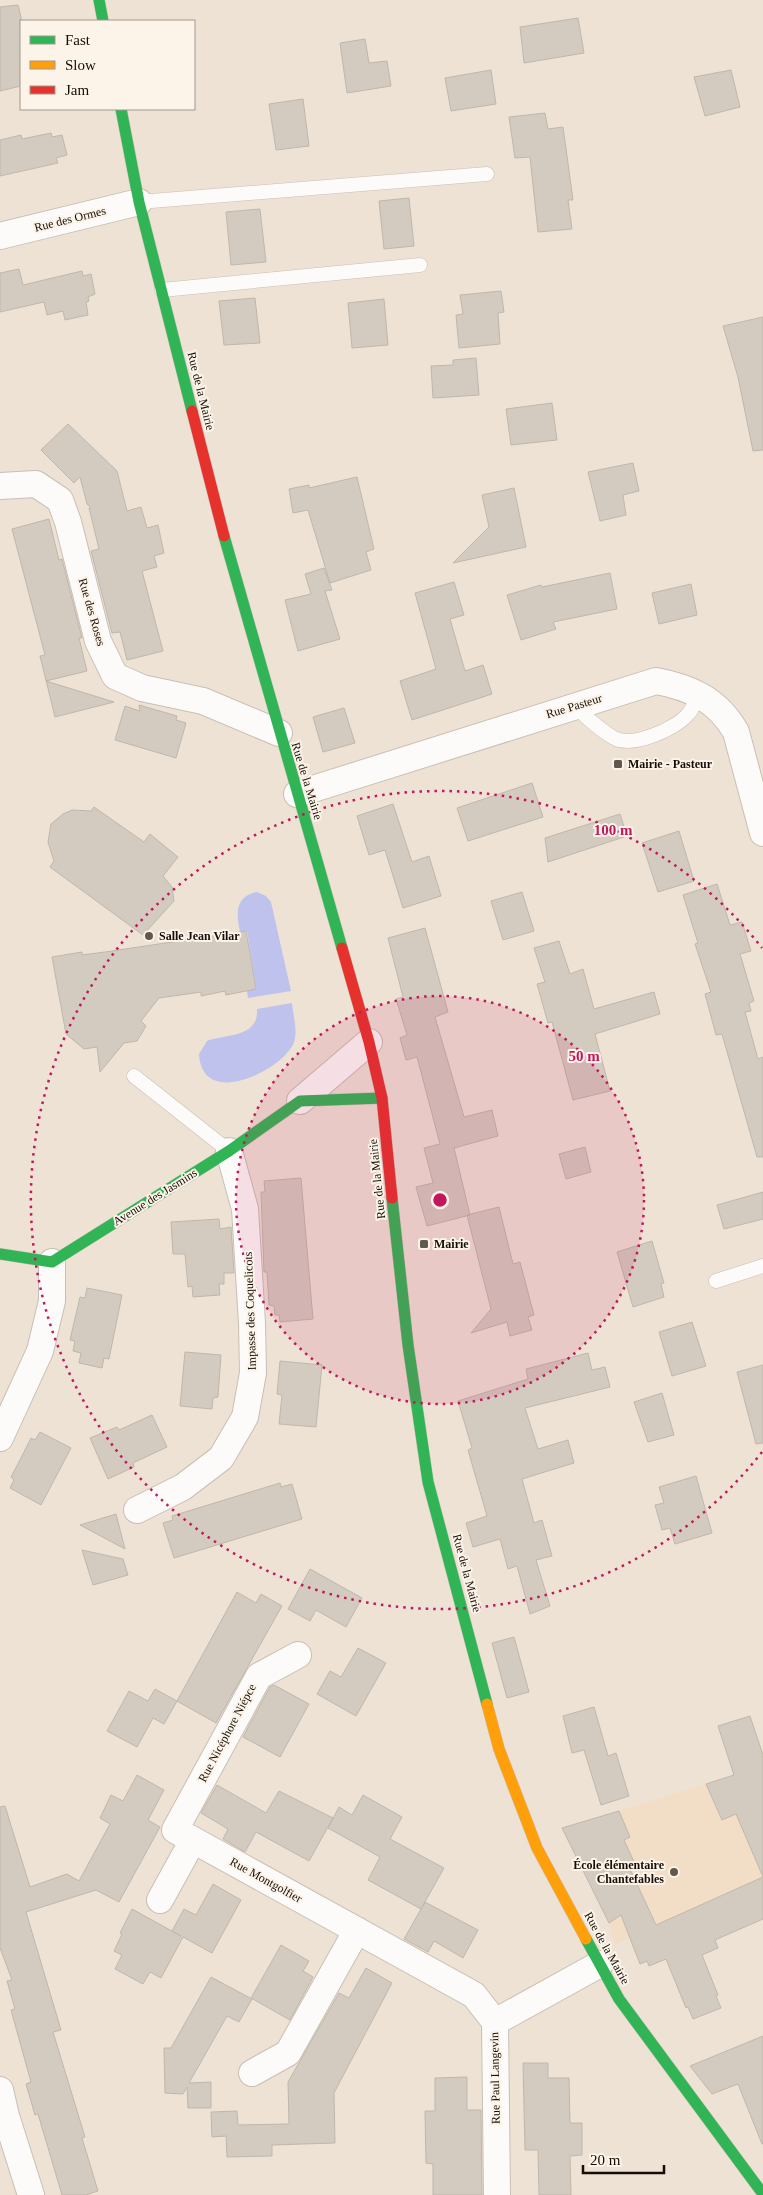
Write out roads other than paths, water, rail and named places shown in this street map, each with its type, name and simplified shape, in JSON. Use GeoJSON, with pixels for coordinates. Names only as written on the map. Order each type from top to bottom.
{"type":"FeatureCollection","features":[{"type":"Feature","properties":{"kind":"street"},"geometry":{"type":"LineString","coordinates":[[99,0],[103,20]]}},
{"type":"Feature","properties":{"kind":"street","name":"Rue de la Mairie"},"geometry":{"type":"LineString","coordinates":[[121,110],[139,202],[233,571],[278,733],[298,794],[370,1042],[382,1098],[408,1345],[428,1482],[499,1749],[537,1848],[619,1999],[763,2194]]}},
{"type":"Feature","properties":{"kind":"street","name":"Rue des Ormes"},"geometry":{"type":"LineString","coordinates":[[0,236],[139,202]]}},
{"type":"Feature","properties":{"kind":"street","name":"Rue des Roses"},"geometry":{"type":"LineString","coordinates":[[0,486],[36,484],[60,500],[98,641],[115,676],[142,688],[203,701],[278,733]]}},
{"type":"Feature","properties":{"kind":"street","name":"Rue Pasteur"},"geometry":{"type":"LineString","coordinates":[[298,794],[656,681],[677,685],[700,694],[728,717],[736,732],[763,833]]}},
{"type":"Feature","properties":{"kind":"street","name":"Avenue des Jasmins"},"geometry":{"type":"LineString","coordinates":[[52,1262],[229,1151],[300,1101],[370,1042]]}},
{"type":"Feature","properties":{"kind":"street"},"geometry":{"type":"LineString","coordinates":[[300,1101],[382,1098]]}},
{"type":"Feature","properties":{"kind":"street","name":"Impasse des Coquelicots"},"geometry":{"type":"LineString","coordinates":[[137,1510],[183,1487],[221,1458],[245,1417],[253,1373],[252,1323],[245,1209],[229,1151]]}},
{"type":"Feature","properties":{"kind":"street"},"geometry":{"type":"LineString","coordinates":[[0,1254],[52,1262],[52,1301],[40,1352],[0,1438]]}},
{"type":"Feature","properties":{"kind":"street","name":"Rue Nicéphore Niépce"},"geometry":{"type":"LineString","coordinates":[[160,1900],[184,1835],[259,1676],[298,1655]]}},
{"type":"Feature","properties":{"kind":"street","name":"Rue Montgolfier"},"geometry":{"type":"LineString","coordinates":[[184,1835],[474,1995],[494,2022]]}},
{"type":"Feature","properties":{"kind":"street"},"geometry":{"type":"LineString","coordinates":[[252,2074],[288,2053],[357,1930]]}},
{"type":"Feature","properties":{"kind":"street","name":"Rue Paul Langevin"},"geometry":{"type":"LineString","coordinates":[[497,2195],[494,2022],[600,1964]]}},
{"type":"Feature","properties":{"kind":"street"},"geometry":{"type":"LineString","coordinates":[[0,2090],[6,2138],[31,2195]]}},
{"type":"Feature","properties":{"kind":"lane"},"geometry":{"type":"LineString","coordinates":[[139,202],[487,174]]}},
{"type":"Feature","properties":{"kind":"lane"},"geometry":{"type":"LineString","coordinates":[[162,290],[420,265]]}},
{"type":"Feature","properties":{"kind":"lane"},"geometry":{"type":"LineString","coordinates":[[575,706],[586,717],[616,739],[641,739],[659,735],[688,715],[700,694]]}},
{"type":"Feature","properties":{"kind":"lane"},"geometry":{"type":"LineString","coordinates":[[134,1076],[229,1151]]}},
{"type":"Feature","properties":{"kind":"lane"},"geometry":{"type":"LineString","coordinates":[[716,1281],[763,1266]]}},
{"type":"Feature","properties":{"kind":"water"},"geometry":{"type":"Polygon","coordinates":[[[257,892],[266,896],[271,902],[291,991],[248,998],[247,991],[256,988],[247,931],[240,931],[238,912],[244,897],[257,892]]]}},
{"type":"Feature","properties":{"kind":"water"},"geometry":{"type":"Polygon","coordinates":[[[292,1003],[295,1028],[294,1042],[287,1053],[276,1063],[261,1073],[244,1080],[228,1082],[214,1080],[204,1071],[199,1054],[207,1041],[247,1030],[253,1025],[257,1009],[292,1003]]]}},
{"type":"Feature","properties":{"kind":"place","name":"Mairie - Pasteur"},"geometry":{"type":"Point","coordinates":[618,764]}},
{"type":"Feature","properties":{"kind":"place","name":"Salle Jean Vilar"},"geometry":{"type":"Point","coordinates":[149,936]}},
{"type":"Feature","properties":{"kind":"place","name":"Mairie"},"geometry":{"type":"Point","coordinates":[424,1244]}},
{"type":"Feature","properties":{"kind":"place","name":"École élémentaire Chantefables"},"geometry":{"type":"Point","coordinates":[674,1872]}}]}
